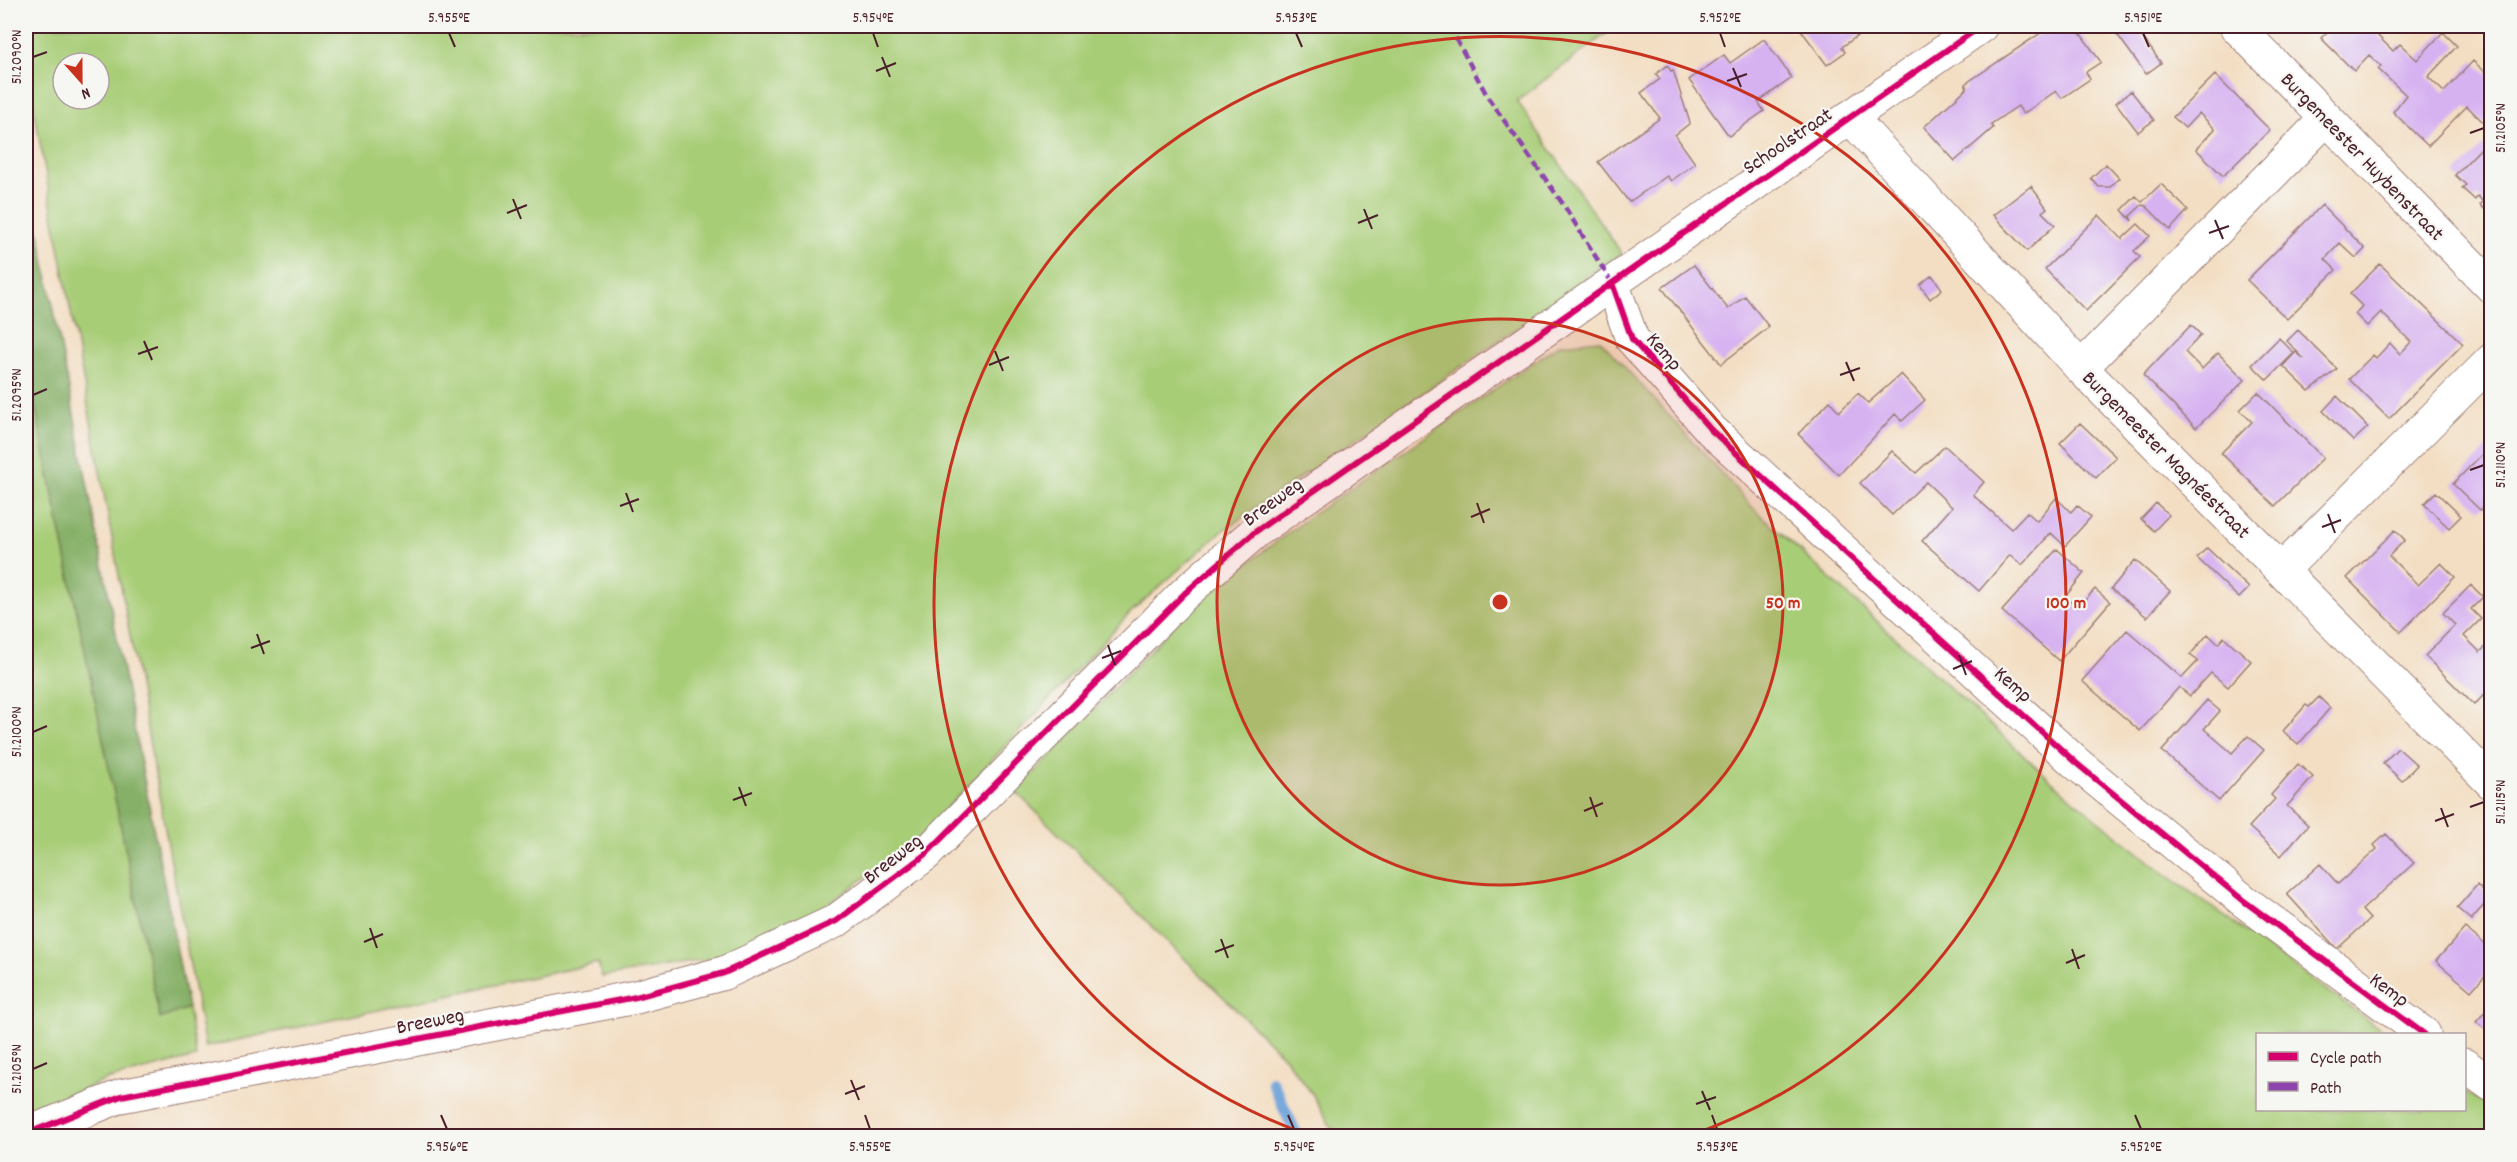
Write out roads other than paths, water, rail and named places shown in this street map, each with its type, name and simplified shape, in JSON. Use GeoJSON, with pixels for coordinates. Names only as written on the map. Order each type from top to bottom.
{"type":"FeatureCollection","features":[{"type":"Feature","properties":{"kind":"street","name":"Schoolstraat"},"geometry":{"type":"LineString","coordinates":[[1612,283],[1981,26]]}},
{"type":"Feature","properties":{"kind":"street","name":"Burgemeester Huybenstraat"},"geometry":{"type":"LineString","coordinates":[[2236,26],[2492,286]]}},
{"type":"Feature","properties":{"kind":"street","name":"Burgemeester Magnéestraat"},"geometry":{"type":"LineString","coordinates":[[1850,117],[2081,368],[2492,783]]}},
{"type":"Feature","properties":{"kind":"street"},"geometry":{"type":"LineString","coordinates":[[2081,368],[2326,119]]}},
{"type":"Feature","properties":{"kind":"street","name":"Kemp"},"geometry":{"type":"LineString","coordinates":[[1612,283],[1632,339],[1711,430],[2076,763],[2244,901],[2421,1033]]}},
{"type":"Feature","properties":{"kind":"street","name":"Breeweg"},"geometry":{"type":"LineString","coordinates":[[26,1134],[121,1096],[636,997],[724,973],[836,921],[926,854],[1185,593],[1255,532],[1612,283]]}},
{"type":"Feature","properties":{"kind":"street"},"geometry":{"type":"LineString","coordinates":[[2282,570],[2492,360]]}},
{"type":"Feature","properties":{"kind":"street"},"geometry":{"type":"LineString","coordinates":[[2466,1066],[2492,1085]]}},
{"type":"Feature","properties":{"kind":"waterway"},"geometry":{"type":"LineString","coordinates":[[1272,1082],[1297,1136]]}}]}
